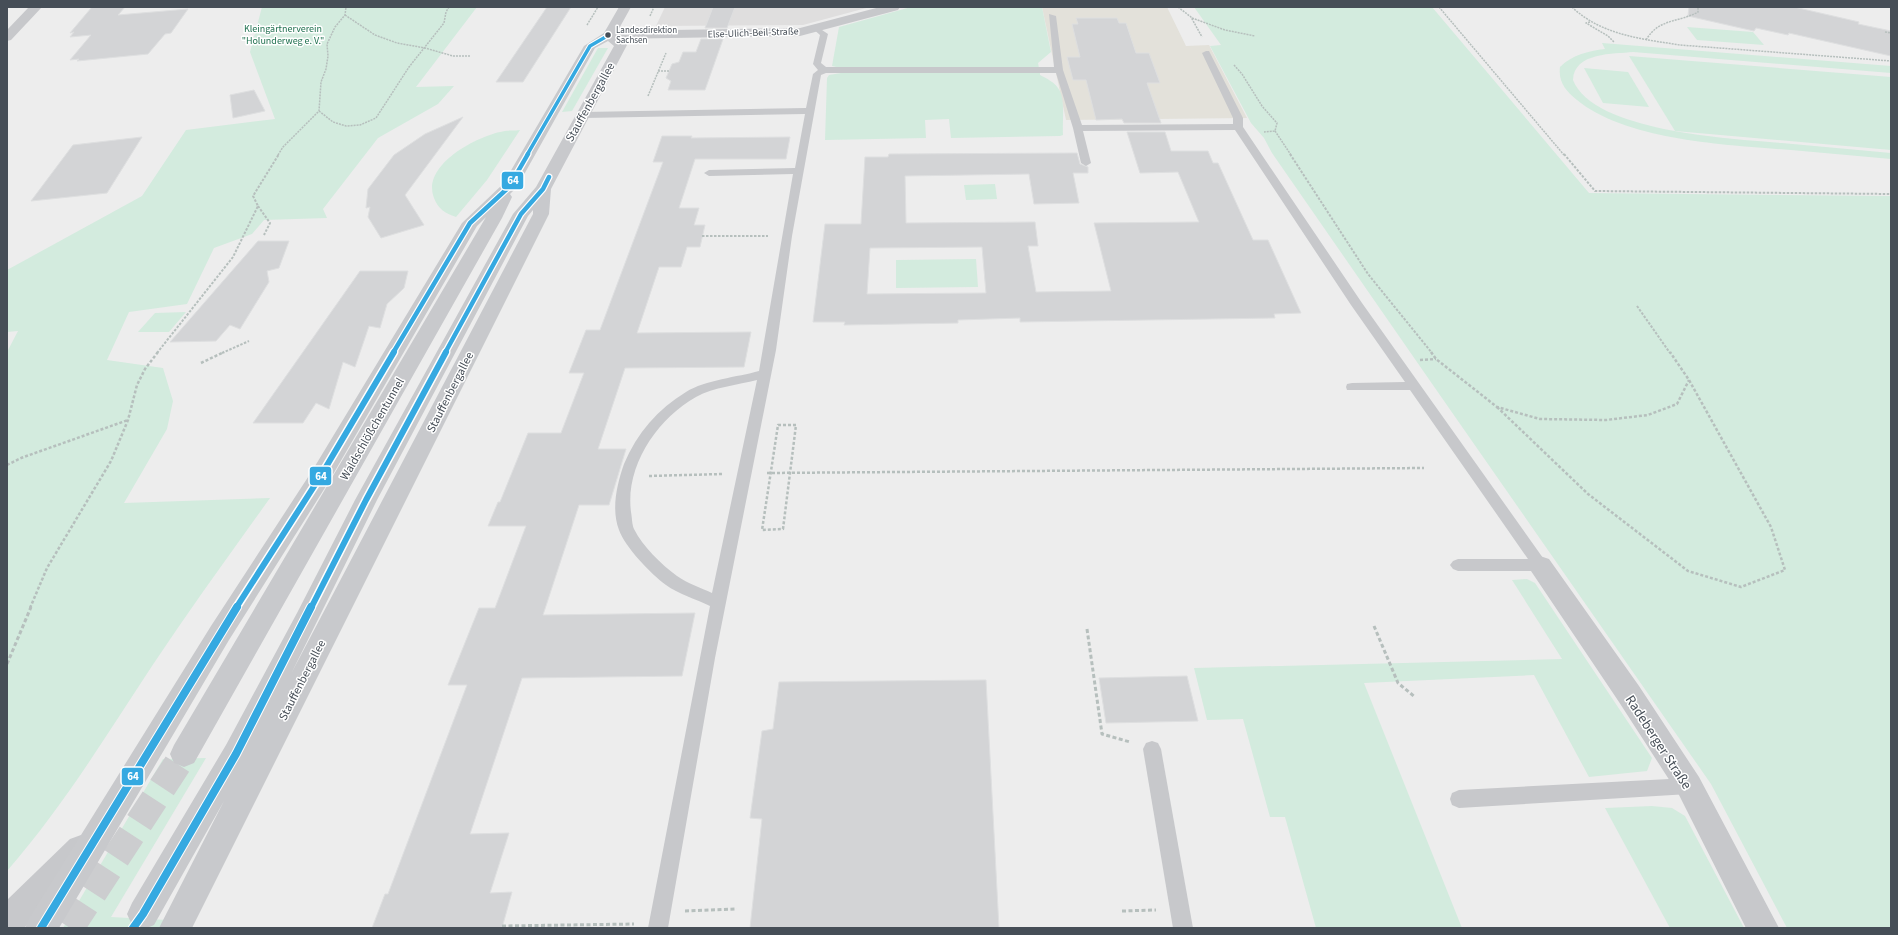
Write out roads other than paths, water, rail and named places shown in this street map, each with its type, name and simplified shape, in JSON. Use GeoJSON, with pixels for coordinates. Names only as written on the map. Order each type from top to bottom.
{"type":"FeatureCollection","features":[{"type":"Feature","properties":{"kind":"main road"},"geometry":{"type":"LineString","coordinates":[[41,928],[220,633],[320,477],[472,220],[509,187],[590,46],[609,35],[625,7]]}},
{"type":"Feature","properties":{"kind":"main road","name":"Stauffenbergallee"},"geometry":{"type":"LineString","coordinates":[[175,928],[541,214],[543,189],[620,46],[609,35]]}},
{"type":"Feature","properties":{"kind":"main road","name":"Waldschlößchentunnel"},"geometry":{"type":"LineString","coordinates":[[184,754],[494,218],[509,187]]}},
{"type":"Feature","properties":{"kind":"main road"},"geometry":{"type":"LineString","coordinates":[[143,914],[236,754],[308,618],[366,500],[521,214],[543,189]]}},
{"type":"Feature","properties":{"kind":"street"},"geometry":{"type":"LineString","coordinates":[[7,37],[36,7]]}},
{"type":"Feature","properties":{"kind":"street","name":"Else-Ulich-Beil-Straße"},"geometry":{"type":"LineString","coordinates":[[609,35],[800,32],[894,7]]}},
{"type":"Feature","properties":{"kind":"street","name":"Radeberger Straße"},"geometry":{"type":"LineString","coordinates":[[1540,565],[1629,694],[1689,786],[1763,928]]}},
{"type":"Feature","properties":{"kind":"street"},"geometry":{"type":"LineString","coordinates":[[7,922],[102,828]]}},
{"type":"Feature","properties":{"kind":"lane"},"geometry":{"type":"LineString","coordinates":[[1052,16],[1059,70],[1078,128],[1086,163]]}},
{"type":"Feature","properties":{"kind":"lane"},"geometry":{"type":"LineString","coordinates":[[816,28],[824,34],[817,64],[824,70]]}},
{"type":"Feature","properties":{"kind":"lane"},"geometry":{"type":"LineString","coordinates":[[1206,53],[1238,118],[1238,128],[1357,305],[1540,565]]}},
{"type":"Feature","properties":{"kind":"lane"},"geometry":{"type":"LineString","coordinates":[[659,921],[707,658],[746,474],[765,374],[787,236],[816,74],[824,70],[1059,70]]}},
{"type":"Feature","properties":{"kind":"lane"},"geometry":{"type":"LineString","coordinates":[[584,115],[810,111]]}},
{"type":"Feature","properties":{"kind":"lane"},"geometry":{"type":"LineString","coordinates":[[1078,128],[1238,128]]}},
{"type":"Feature","properties":{"kind":"lane"},"geometry":{"type":"LineString","coordinates":[[708,174],[799,171]]}},
{"type":"Feature","properties":{"kind":"lane"},"geometry":{"type":"LineString","coordinates":[[719,603],[672,581],[642,553],[626,529],[622,498],[627,476],[643,439],[664,414],[692,394],[708,388],[765,374]]}},
{"type":"Feature","properties":{"kind":"lane"},"geometry":{"type":"LineString","coordinates":[[1352,387],[1415,386]]}},
{"type":"Feature","properties":{"kind":"lane"},"geometry":{"type":"LineString","coordinates":[[1458,565],[1540,565]]}},
{"type":"Feature","properties":{"kind":"lane"},"geometry":{"type":"LineString","coordinates":[[1152,749],[1184,928]]}},
{"type":"Feature","properties":{"kind":"lane"},"geometry":{"type":"LineString","coordinates":[[1459,799],[1689,786]]}},
{"type":"Feature","properties":{"kind":"tunnel"},"geometry":{"type":"LineString","coordinates":[[70,928],[184,754]]}},
{"type":"Feature","properties":{"kind":"place","name":"Landesdirektion Sachsen"},"geometry":{"type":"Point","coordinates":[608,35]}},
{"type":"Feature","properties":{"kind":"park label","name":"Kleingärtnerverein \"Holunderweg e. V.\""},"geometry":{"type":"Point","coordinates":[283,34]}}]}
